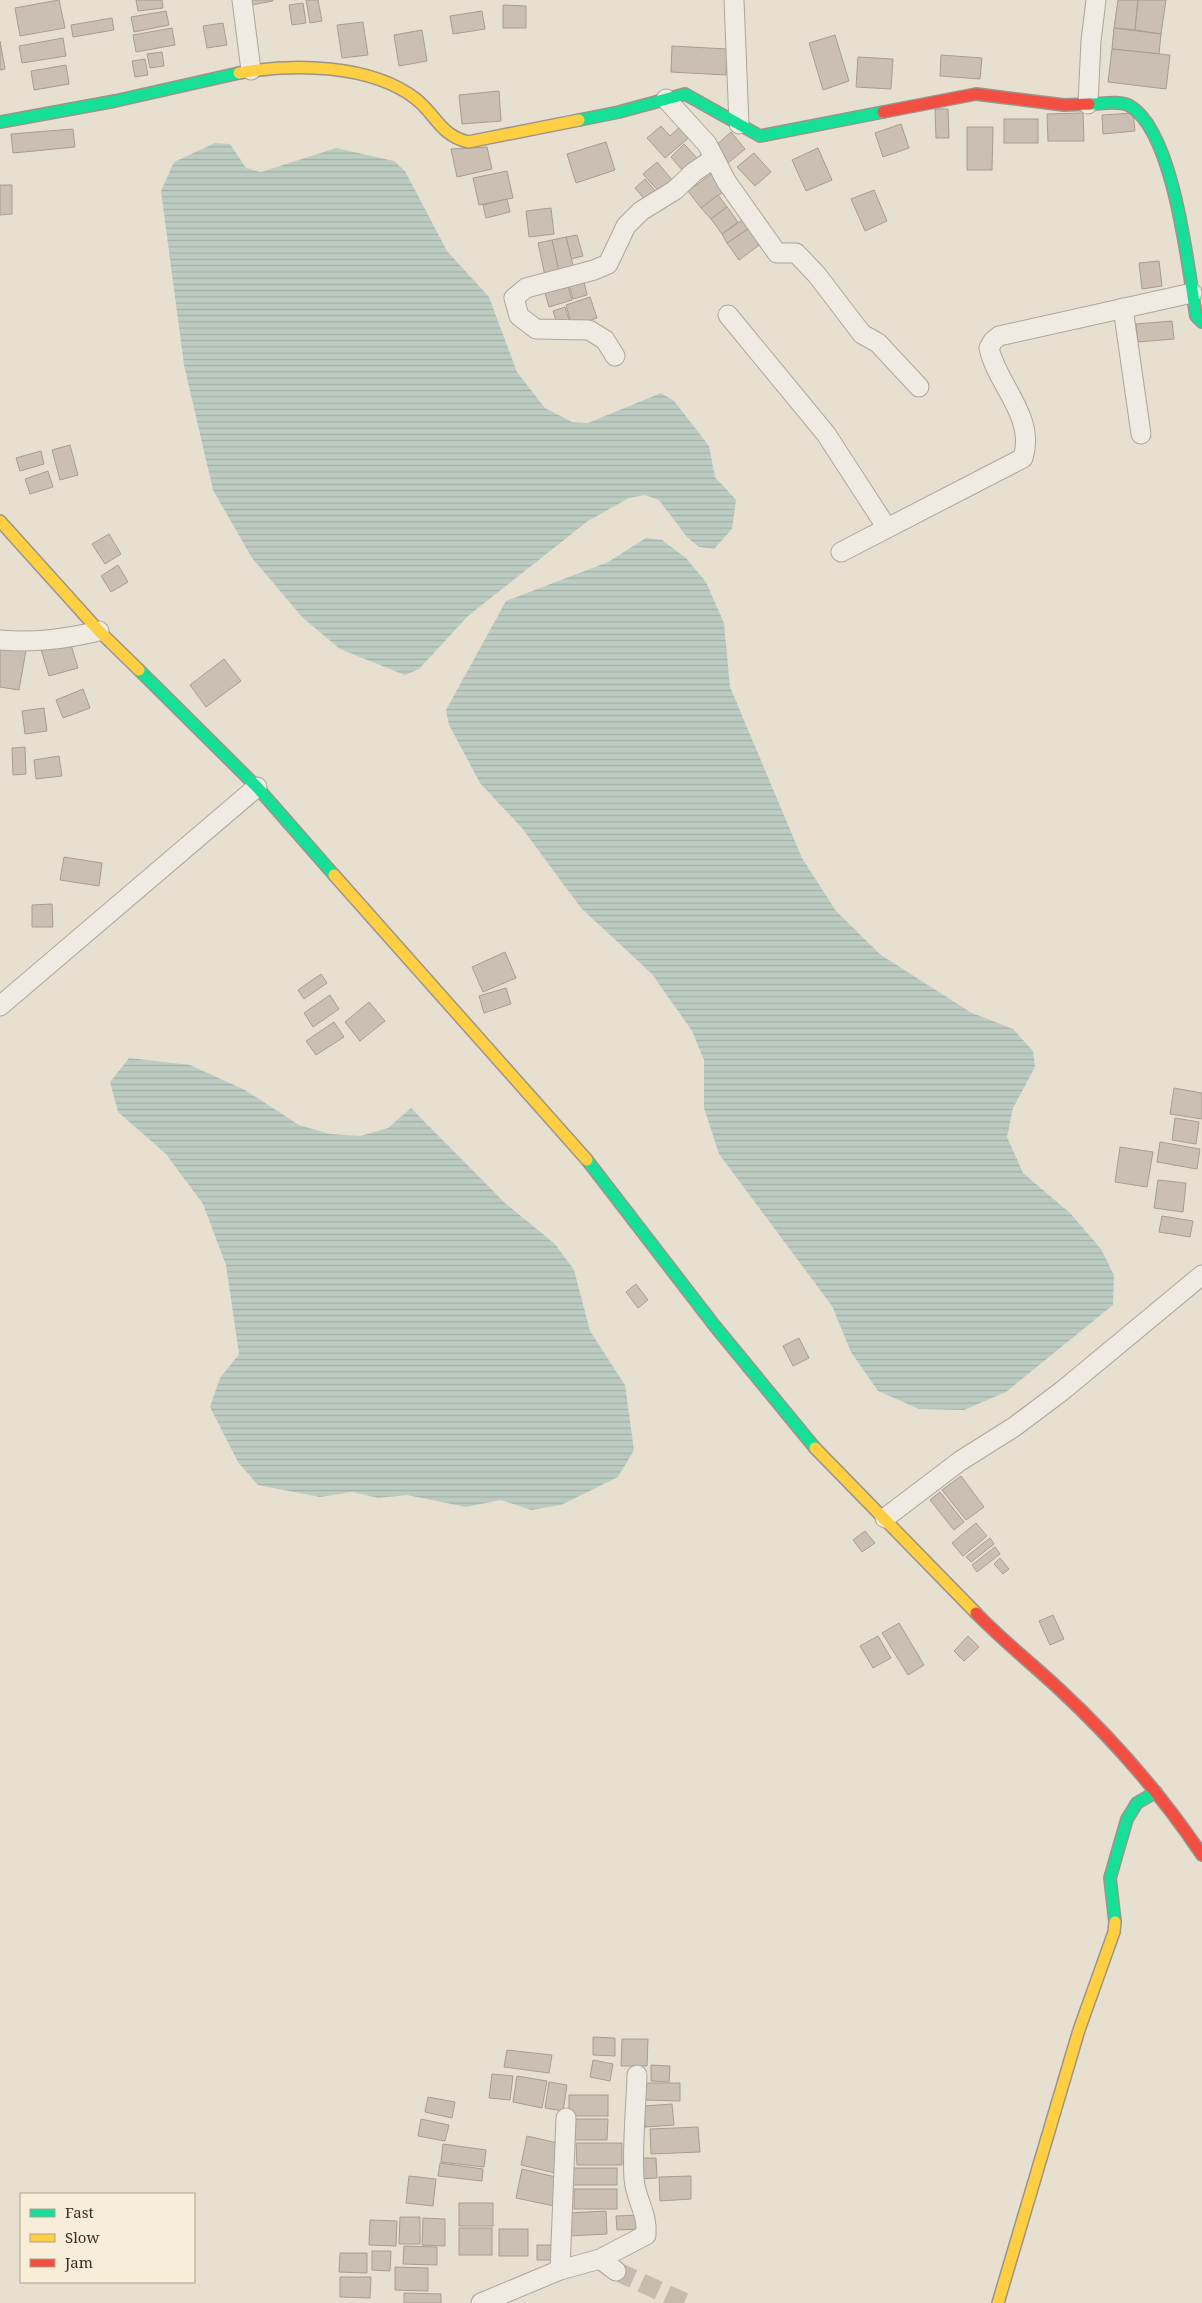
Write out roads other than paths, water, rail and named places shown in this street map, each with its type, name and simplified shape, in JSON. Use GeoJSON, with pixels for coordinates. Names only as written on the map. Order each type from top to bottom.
{"type":"FeatureCollection","features":[{"type":"Feature","properties":{"kind":"street"},"geometry":{"type":"LineString","coordinates":[[242,0],[251,70]]}},
{"type":"Feature","properties":{"kind":"street"},"geometry":{"type":"LineString","coordinates":[[734,0],[739,124]]}},
{"type":"Feature","properties":{"kind":"street"},"geometry":{"type":"LineString","coordinates":[[1088,104],[1091,40],[1096,0]]}},
{"type":"Feature","properties":{"kind":"street"},"geometry":{"type":"LineString","coordinates":[[0,122],[129,99],[251,70],[321,68],[380,81],[400,88],[419,101],[449,136],[456,140],[468,142],[619,112],[685,94],[760,136],[976,94],[1064,105],[1129,105],[1145,118],[1155,135],[1170,175],[1196,316],[1202,322]]}},
{"type":"Feature","properties":{"kind":"street"},"geometry":{"type":"LineString","coordinates":[[666,99],[707,144],[726,181],[777,253],[796,253],[817,276],[862,334],[878,343],[919,386]]}},
{"type":"Feature","properties":{"kind":"street"},"geometry":{"type":"LineString","coordinates":[[615,356],[605,340],[589,330],[536,329],[520,316],[514,298],[526,288],[594,270],[608,264],[626,226],[641,211],[675,190],[694,172],[714,159]]}},
{"type":"Feature","properties":{"kind":"street"},"geometry":{"type":"LineString","coordinates":[[841,552],[1023,458],[1026,448],[1021,414],[991,357],[989,348],[992,341],[1007,333],[1192,293]]}},
{"type":"Feature","properties":{"kind":"street"},"geometry":{"type":"LineString","coordinates":[[1122,308],[1142,434]]}},
{"type":"Feature","properties":{"kind":"street"},"geometry":{"type":"LineString","coordinates":[[728,315],[826,434],[887,528]]}},
{"type":"Feature","properties":{"kind":"street"},"geometry":{"type":"LineString","coordinates":[[0,521],[99,631],[257,787],[589,1162],[714,1325],[820,1453],[996,1633],[1059,1689],[1102,1732],[1156,1792],[1202,1855]]}},
{"type":"Feature","properties":{"kind":"street"},"geometry":{"type":"LineString","coordinates":[[0,640],[41,642],[61,640],[99,631]]}},
{"type":"Feature","properties":{"kind":"street"},"geometry":{"type":"LineString","coordinates":[[0,1006],[257,787]]}},
{"type":"Feature","properties":{"kind":"street"},"geometry":{"type":"LineString","coordinates":[[885,1518],[960,1461],[1014,1427],[1062,1392],[1202,1275]]}},
{"type":"Feature","properties":{"kind":"street"},"geometry":{"type":"LineString","coordinates":[[998,2303],[1079,2030],[1114,1932],[1115,1914],[1110,1878],[1127,1819],[1137,1803],[1156,1792]]}},
{"type":"Feature","properties":{"kind":"street"},"geometry":{"type":"LineString","coordinates":[[481,2303],[560,2270],[600,2259],[646,2235],[647,2221],[638,2201],[634,2180],[637,2075]]}},
{"type":"Feature","properties":{"kind":"street"},"geometry":{"type":"LineString","coordinates":[[560,2270],[566,2118]]}},
{"type":"Feature","properties":{"kind":"street"},"geometry":{"type":"LineString","coordinates":[[600,2259],[616,2271]]}},
{"type":"Feature","properties":{"kind":"tunnel"},"geometry":{"type":"LineString","coordinates":[[616,2271],[686,2303]]}}]}
